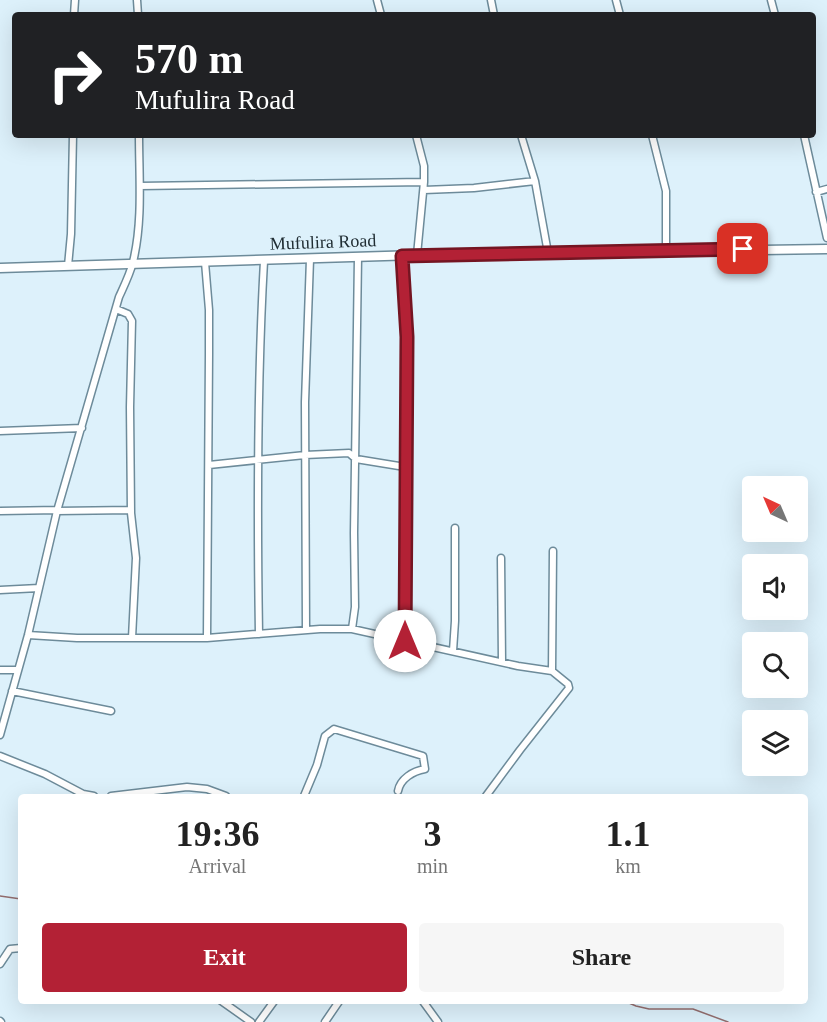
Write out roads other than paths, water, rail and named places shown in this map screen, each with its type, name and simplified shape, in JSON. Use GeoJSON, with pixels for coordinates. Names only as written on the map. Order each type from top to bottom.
{"type":"FeatureCollection","features":[{"type":"Feature","properties":{"kind":"main road","name":"Mufulira Road"},"geometry":{"type":"LineString","coordinates":[[0,268],[417,255],[827,249]]}},
{"type":"Feature","properties":{"kind":"street"},"geometry":{"type":"LineString","coordinates":[[68,266],[73,138]]}},
{"type":"Feature","properties":{"kind":"street"},"geometry":{"type":"LineString","coordinates":[[0,735],[28,634],[58,510],[116,309],[132,265],[138,235],[139,138]]}},
{"type":"Feature","properties":{"kind":"street"},"geometry":{"type":"LineString","coordinates":[[417,138],[424,166],[424,190],[417,255]]}},
{"type":"Feature","properties":{"kind":"street"},"geometry":{"type":"LineString","coordinates":[[522,138],[535,181],[548,253]]}},
{"type":"Feature","properties":{"kind":"street"},"geometry":{"type":"LineString","coordinates":[[653,138],[666,191],[666,251]]}},
{"type":"Feature","properties":{"kind":"street"},"geometry":{"type":"LineString","coordinates":[[805,138],[827,238]]}},
{"type":"Feature","properties":{"kind":"street"},"geometry":{"type":"LineString","coordinates":[[424,190],[474,188],[535,181]]}},
{"type":"Feature","properties":{"kind":"street"},"geometry":{"type":"LineString","coordinates":[[140,186],[424,182]]}},
{"type":"Feature","properties":{"kind":"street"},"geometry":{"type":"LineString","coordinates":[[816,192],[827,189]]}},
{"type":"Feature","properties":{"kind":"street"},"geometry":{"type":"LineString","coordinates":[[402,256],[407,337],[405,641]]}},
{"type":"Feature","properties":{"kind":"street"},"geometry":{"type":"LineString","coordinates":[[352,629],[355,607],[358,257]]}},
{"type":"Feature","properties":{"kind":"street"},"geometry":{"type":"LineString","coordinates":[[306,630],[305,455],[310,259]]}},
{"type":"Feature","properties":{"kind":"street"},"geometry":{"type":"LineString","coordinates":[[258,634],[256,504],[259,354],[264,261]]}},
{"type":"Feature","properties":{"kind":"street"},"geometry":{"type":"LineString","coordinates":[[206,262],[209,310],[207,638]]}},
{"type":"Feature","properties":{"kind":"street"},"geometry":{"type":"LineString","coordinates":[[116,309],[128,314],[132,321],[131,510],[136,558],[132,638]]}},
{"type":"Feature","properties":{"kind":"street"},"geometry":{"type":"LineString","coordinates":[[0,431],[82,428]]}},
{"type":"Feature","properties":{"kind":"street"},"geometry":{"type":"LineString","coordinates":[[209,465],[349,453],[356,459],[405,467]]}},
{"type":"Feature","properties":{"kind":"street"},"geometry":{"type":"LineString","coordinates":[[0,511],[131,510]]}},
{"type":"Feature","properties":{"kind":"street"},"geometry":{"type":"LineString","coordinates":[[453,651],[455,528]]}},
{"type":"Feature","properties":{"kind":"street"},"geometry":{"type":"LineString","coordinates":[[552,671],[553,551]]}},
{"type":"Feature","properties":{"kind":"street"},"geometry":{"type":"LineString","coordinates":[[501,558],[502,663]]}},
{"type":"Feature","properties":{"kind":"street"},"geometry":{"type":"LineString","coordinates":[[0,590],[39,588]]}},
{"type":"Feature","properties":{"kind":"street"},"geometry":{"type":"LineString","coordinates":[[28,634],[77,638],[207,638],[306,630],[352,629],[502,663],[552,671],[568,684],[569,688],[487,794]]}},
{"type":"Feature","properties":{"kind":"street"},"geometry":{"type":"LineString","coordinates":[[0,670],[18,670]]}},
{"type":"Feature","properties":{"kind":"street"},"geometry":{"type":"LineString","coordinates":[[12,691],[111,711]]}},
{"type":"Feature","properties":{"kind":"street"},"geometry":{"type":"LineString","coordinates":[[305,794],[317,765],[325,736],[334,729],[423,756],[425,769],[418,770],[399,783],[398,791]]}},
{"type":"Feature","properties":{"kind":"street"},"geometry":{"type":"LineString","coordinates":[[0,756],[45,774],[83,794]]}},
{"type":"Feature","properties":{"kind":"street"},"geometry":{"type":"LineString","coordinates":[[128,794],[187,787],[207,789],[221,794]]}},
{"type":"Feature","properties":{"kind":"street"},"geometry":{"type":"LineString","coordinates":[[0,964],[10,949],[18,948]]}},
{"type":"Feature","properties":{"kind":"street"},"geometry":{"type":"LineString","coordinates":[[226,1004],[252,1022]]}},
{"type":"Feature","properties":{"kind":"street"},"geometry":{"type":"LineString","coordinates":[[259,1022],[272,1004]]}},
{"type":"Feature","properties":{"kind":"street"},"geometry":{"type":"LineString","coordinates":[[325,1022],[337,1004]]}},
{"type":"Feature","properties":{"kind":"street"},"geometry":{"type":"LineString","coordinates":[[425,1004],[438,1022]]}},
{"type":"Feature","properties":{"kind":"waterway"},"geometry":{"type":"LineString","coordinates":[[0,896],[18,899]]}},
{"type":"Feature","properties":{"kind":"waterway"},"geometry":{"type":"LineString","coordinates":[[631,1004],[649,1009],[693,1009],[728,1022]]}}]}
